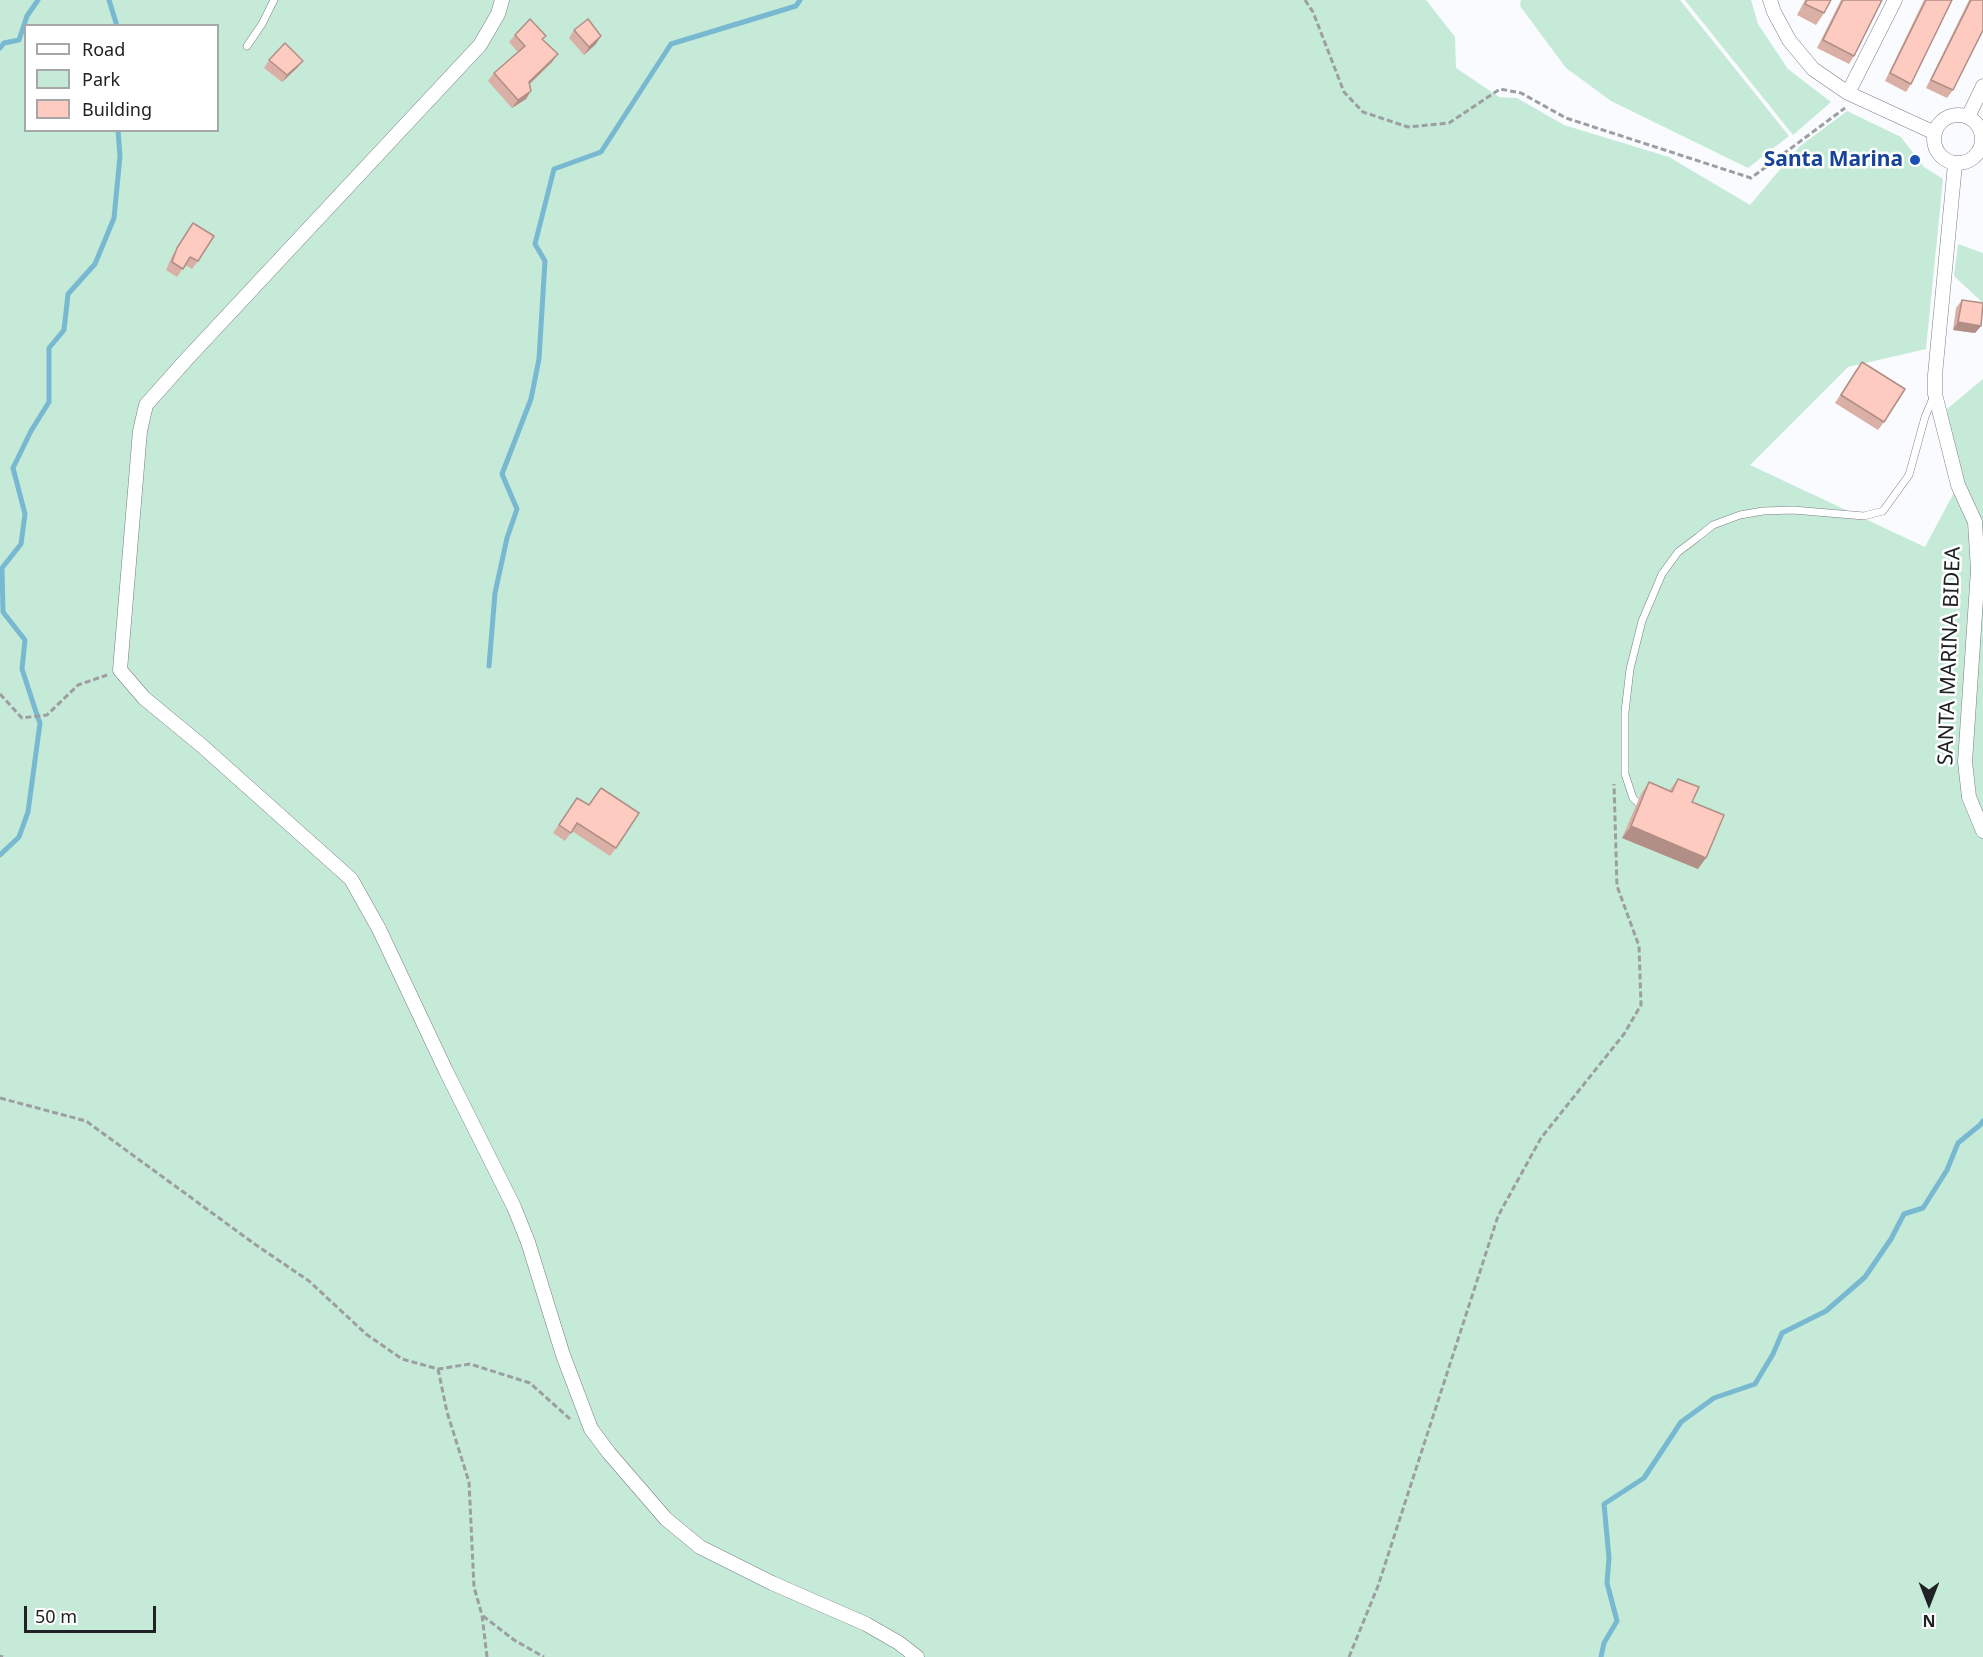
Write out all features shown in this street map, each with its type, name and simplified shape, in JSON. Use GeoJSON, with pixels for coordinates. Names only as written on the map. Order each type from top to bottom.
{"type":"FeatureCollection","features":[{"type":"Feature","properties":{"kind":"street"},"geometry":{"type":"LineString","coordinates":[[502,0],[498,14],[480,45],[146,405],[138,453],[120,670],[144,698],[201,745],[351,879],[379,928],[446,1071],[514,1207],[528,1242],[563,1355],[591,1429],[666,1519],[700,1547],[772,1583],[866,1624],[917,1657]]}},
{"type":"Feature","properties":{"kind":"street"},"geometry":{"type":"LineString","coordinates":[[1770,0],[1789,40],[1813,69],[1853,95],[1935,133]]}},
{"type":"Feature","properties":{"kind":"street"},"geometry":{"type":"LineString","coordinates":[[1853,95],[1895,0]]}},
{"type":"Feature","properties":{"kind":"street"},"geometry":{"type":"LineString","coordinates":[[1968,117],[1983,86]]}},
{"type":"Feature","properties":{"kind":"street"},"geometry":{"type":"LineString","coordinates":[[1952,116],[1968,117],[1979,128],[1982,142],[1980,150],[1970,161],[1955,164],[1940,156],[1934,141],[1935,133],[1938,125],[1952,116]]}},
{"type":"Feature","properties":{"kind":"street","name":"SANTA MARINA BIDEA"},"geometry":{"type":"LineString","coordinates":[[1955,164],[1935,394],[1958,485],[1975,522],[1978,570],[1965,768],[1969,797],[1983,831]]}},
{"type":"Feature","properties":{"kind":"lane"},"geometry":{"type":"LineString","coordinates":[[247,46],[274,0]]}},
{"type":"Feature","properties":{"kind":"lane"},"geometry":{"type":"LineString","coordinates":[[1637,802],[1633,798],[1625,774],[1625,712],[1630,669],[1642,621],[1662,574],[1678,552],[1713,525],[1740,515],[1763,511],[1793,510],[1864,516],[1883,511],[1909,475],[1925,417],[1935,394]]}},
{"type":"Feature","properties":{"kind":"path"},"geometry":{"type":"LineString","coordinates":[[1305,0],[1313,12],[1344,92],[1363,112],[1408,127],[1449,123],[1500,89],[1521,93],[1566,118],[1751,178],[1853,95]]}},
{"type":"Feature","properties":{"kind":"path"},"geometry":{"type":"LineString","coordinates":[[0,694],[22,718],[47,715],[78,685],[120,670]]}},
{"type":"Feature","properties":{"kind":"path"},"geometry":{"type":"LineString","coordinates":[[1349,1657],[1377,1586],[1498,1216],[1541,1138],[1624,1034],[1641,1005],[1639,946],[1617,886],[1614,777]]}},
{"type":"Feature","properties":{"kind":"path"},"geometry":{"type":"LineString","coordinates":[[0,1098],[86,1121],[309,1281],[366,1334],[402,1359],[438,1368],[470,1364],[530,1383],[574,1422],[591,1429]]}},
{"type":"Feature","properties":{"kind":"path"},"geometry":{"type":"LineString","coordinates":[[438,1368],[447,1412],[469,1482],[474,1587],[482,1615],[487,1657]]}},
{"type":"Feature","properties":{"kind":"path"},"geometry":{"type":"LineString","coordinates":[[482,1615],[514,1640],[544,1657]]}},
{"type":"Feature","properties":{"kind":"green space"},"geometry":{"type":"Polygon","coordinates":[[[0,0],[1426,0],[1455,37],[1456,68],[1499,97],[1517,98],[1564,125],[1669,157],[1750,205],[1799,147],[1847,111],[1901,137],[1924,167],[1943,179],[1926,349],[1848,367],[1750,465],[1925,547],[1958,485],[1947,409],[1983,379],[1983,1657],[0,1657],[0,0]]]}},
{"type":"Feature","properties":{"kind":"green space"},"geometry":{"type":"Polygon","coordinates":[[[1521,0],[1680,0],[1789,136],[1748,168],[1611,101],[1566,68],[1520,6],[1521,0]]]}},
{"type":"Feature","properties":{"kind":"green space"},"geometry":{"type":"Polygon","coordinates":[[[1685,0],[1751,0],[1758,24],[1788,69],[1831,102],[1793,135],[1685,0]]]}},
{"type":"Feature","properties":{"kind":"green space"},"geometry":{"type":"Polygon","coordinates":[[[1958,244],[1983,253],[1983,303],[1954,276],[1958,244]]]}},
{"type":"Feature","properties":{"kind":"building"},"geometry":{"type":"Polygon","coordinates":[[[1807,0],[1831,0],[1824,13],[1805,4],[1807,0]]]}},
{"type":"Feature","properties":{"kind":"building"},"geometry":{"type":"Polygon","coordinates":[[[1843,0],[1882,0],[1854,56],[1823,40],[1843,0]]]}},
{"type":"Feature","properties":{"kind":"building"},"geometry":{"type":"Polygon","coordinates":[[[1926,0],[1952,0],[1911,84],[1890,73],[1926,0]]]}},
{"type":"Feature","properties":{"kind":"building"},"geometry":{"type":"Polygon","coordinates":[[[1971,0],[1983,0],[1983,30],[1953,90],[1931,80],[1971,0]]]}},
{"type":"Feature","properties":{"kind":"building"},"geometry":{"type":"Polygon","coordinates":[[[530,19],[546,36],[542,39],[558,54],[529,82],[531,91],[518,100],[494,73],[525,46],[515,35],[530,19]]]}},
{"type":"Feature","properties":{"kind":"building"},"geometry":{"type":"Polygon","coordinates":[[[588,19],[601,36],[589,47],[574,30],[588,19]]]}},
{"type":"Feature","properties":{"kind":"building"},"geometry":{"type":"Polygon","coordinates":[[[285,43],[303,61],[287,75],[269,60],[285,43]]]}},
{"type":"Feature","properties":{"kind":"building"},"geometry":{"type":"Polygon","coordinates":[[[193,223],[214,236],[198,261],[190,257],[183,269],[172,262],[177,248],[193,223]]]}},
{"type":"Feature","properties":{"kind":"building"},"geometry":{"type":"Polygon","coordinates":[[[1962,300],[1983,303],[1981,326],[1958,322],[1962,300]]]}},
{"type":"Feature","properties":{"kind":"building"},"geometry":{"type":"Polygon","coordinates":[[[1862,362],[1905,389],[1884,422],[1841,395],[1862,362]]]}},
{"type":"Feature","properties":{"kind":"building"},"geometry":{"type":"Polygon","coordinates":[[[1678,779],[1699,787],[1692,802],[1724,815],[1706,858],[1631,826],[1649,782],[1672,792],[1678,779]]]}},
{"type":"Feature","properties":{"kind":"building"},"geometry":{"type":"Polygon","coordinates":[[[601,788],[639,813],[616,848],[577,823],[571,833],[559,825],[577,798],[589,805],[601,788]]]}},
{"type":"Feature","properties":{"kind":"waterway"},"geometry":{"type":"LineString","coordinates":[[24,24],[38,0]]}},
{"type":"Feature","properties":{"kind":"waterway"},"geometry":{"type":"LineString","coordinates":[[109,0],[116,24]]}},
{"type":"Feature","properties":{"kind":"waterway"},"geometry":{"type":"LineString","coordinates":[[489,666],[495,593],[507,538],[517,509],[502,474],[531,399],[539,359],[545,261],[535,244],[554,169],[601,152],[671,44],[796,6],[800,0]]}},
{"type":"Feature","properties":{"kind":"waterway"},"geometry":{"type":"LineString","coordinates":[[0,48],[4,43],[19,40],[24,25]]}},
{"type":"Feature","properties":{"kind":"waterway"},"geometry":{"type":"LineString","coordinates":[[37,715],[22,669],[25,640],[3,612],[2,568],[21,544],[25,514],[13,468],[31,431],[49,402],[49,348],[64,330],[68,294],[95,264],[114,218],[120,156],[118,132]]}},
{"type":"Feature","properties":{"kind":"waterway"},"geometry":{"type":"LineString","coordinates":[[0,855],[19,837],[28,812],[40,723],[38,718]]}},
{"type":"Feature","properties":{"kind":"waterway"},"geometry":{"type":"LineString","coordinates":[[1601,1657],[1604,1643],[1617,1621],[1607,1583],[1609,1558],[1604,1504],[1644,1478],[1681,1422],[1714,1398],[1755,1384],[1773,1354],[1782,1333],[1826,1311],[1865,1277],[1891,1239],[1904,1214],[1923,1208],[1947,1170],[1958,1143],[1983,1121]]}},
{"type":"Feature","properties":{"kind":"place","name":"Santa Marina"},"geometry":{"type":"Point","coordinates":[1915,160]}}]}
